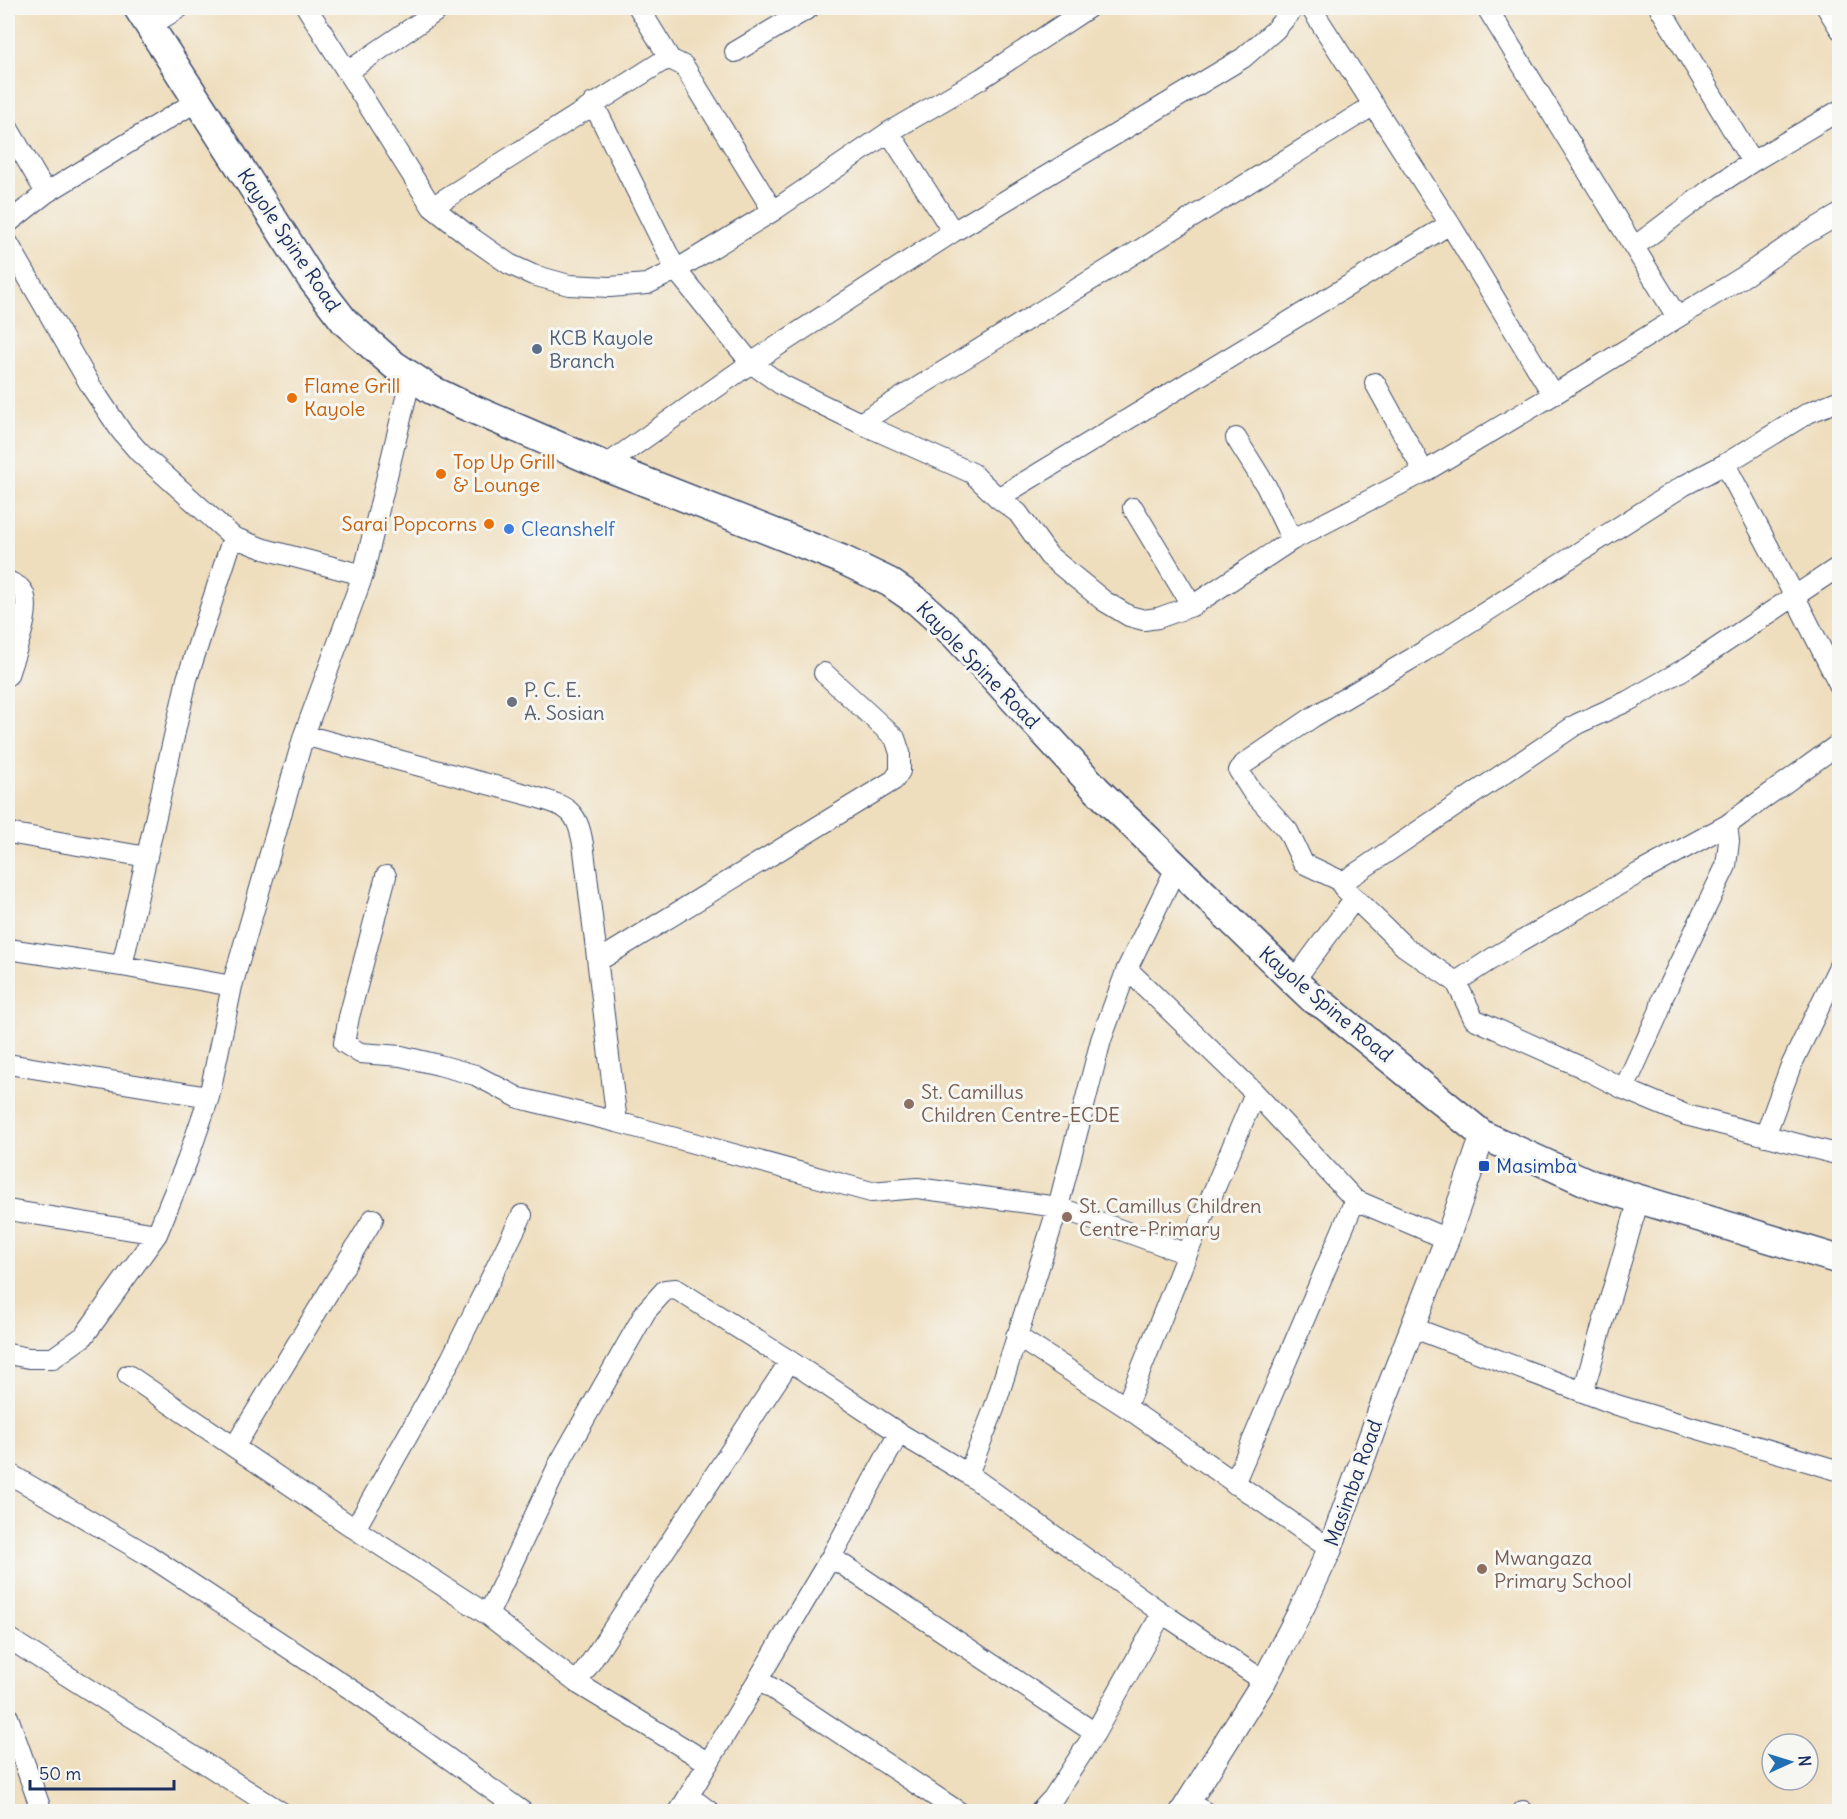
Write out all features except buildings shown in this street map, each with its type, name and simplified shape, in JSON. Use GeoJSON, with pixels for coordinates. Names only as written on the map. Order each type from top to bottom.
{"type":"FeatureCollection","features":[{"type":"Feature","properties":{"kind":"main road","name":"Kayole Spine Road"},"geometry":{"type":"LineString","coordinates":[[144,17],[311,278],[345,322],[393,365],[461,404],[605,466],[841,559],[889,582],[918,602],[956,636],[1096,789],[1313,999],[1325,1006],[1483,1135],[1593,1185],[1839,1260]]}},
{"type":"Feature","properties":{"kind":"street"},"geometry":{"type":"LineString","coordinates":[[144,17],[179,8]]}},
{"type":"Feature","properties":{"kind":"street"},"geometry":{"type":"LineString","coordinates":[[307,8],[432,207],[509,264],[533,275],[560,282],[610,287],[647,284],[676,270],[773,211],[889,132],[982,78],[1088,8]]}},
{"type":"Feature","properties":{"kind":"street"},"geometry":{"type":"LineString","coordinates":[[347,72],[441,8]]}},
{"type":"Feature","properties":{"kind":"street"},"geometry":{"type":"LineString","coordinates":[[639,8],[670,59],[684,66],[773,211]]}},
{"type":"Feature","properties":{"kind":"street"},"geometry":{"type":"LineString","coordinates":[[735,52],[809,8]]}},
{"type":"Feature","properties":{"kind":"street"},"geometry":{"type":"LineString","coordinates":[[605,466],[751,363],[953,232],[1243,58],[1275,30],[1294,8]]}},
{"type":"Feature","properties":{"kind":"street"},"geometry":{"type":"LineString","coordinates":[[1311,8],[1450,224],[1553,394]]}},
{"type":"Feature","properties":{"kind":"street"},"geometry":{"type":"LineString","coordinates":[[1487,8],[1677,317]]}},
{"type":"Feature","properties":{"kind":"street"},"geometry":{"type":"LineString","coordinates":[[1660,8],[1752,162]]}},
{"type":"Feature","properties":{"kind":"street"},"geometry":{"type":"LineString","coordinates":[[1827,8],[1839,29]]}},
{"type":"Feature","properties":{"kind":"street"},"geometry":{"type":"LineString","coordinates":[[432,207],[593,103],[661,62],[670,59]]}},
{"type":"Feature","properties":{"kind":"street"},"geometry":{"type":"LineString","coordinates":[[8,223],[46,193],[197,101]]}},
{"type":"Feature","properties":{"kind":"street"},"geometry":{"type":"LineString","coordinates":[[593,103],[676,270],[751,363],[782,385],[972,473],[998,498],[1018,513],[1049,555],[1104,601],[1129,616],[1144,620],[1158,618],[1192,606],[1292,540],[1424,472],[1746,275],[1839,214]]}},
{"type":"Feature","properties":{"kind":"street"},"geometry":{"type":"LineString","coordinates":[[860,423],[1374,105]]}},
{"type":"Feature","properties":{"kind":"street"},"geometry":{"type":"LineString","coordinates":[[1634,247],[1752,162],[1839,110]]}},
{"type":"Feature","properties":{"kind":"street"},"geometry":{"type":"LineString","coordinates":[[8,129],[46,193]]}},
{"type":"Feature","properties":{"kind":"street"},"geometry":{"type":"LineString","coordinates":[[889,132],[953,232]]}},
{"type":"Feature","properties":{"kind":"street"},"geometry":{"type":"LineString","coordinates":[[998,498],[1450,224]]}},
{"type":"Feature","properties":{"kind":"street"},"geometry":{"type":"LineString","coordinates":[[8,243],[92,388],[139,452],[233,537],[264,549],[363,575]]}},
{"type":"Feature","properties":{"kind":"street"},"geometry":{"type":"LineString","coordinates":[[8,1354],[29,1358],[53,1358],[84,1336],[157,1234],[187,1161],[209,1097],[232,986],[304,735],[363,575],[411,377]]}},
{"type":"Feature","properties":{"kind":"street"},"geometry":{"type":"LineString","coordinates":[[1375,383],[1424,472]]}},
{"type":"Feature","properties":{"kind":"street"},"geometry":{"type":"LineString","coordinates":[[1839,400],[1808,413],[1725,464],[1683,486],[1423,652],[1313,717],[1244,764],[1239,771],[1251,790],[1288,831],[1304,863],[1342,882],[1343,887],[1405,947],[1456,982],[1474,1019],[1624,1089],[1686,1115],[1839,1155]]}},
{"type":"Feature","properties":{"kind":"street"},"geometry":{"type":"LineString","coordinates":[[1236,438],[1266,486],[1292,540]]}},
{"type":"Feature","properties":{"kind":"street"},"geometry":{"type":"LineString","coordinates":[[1725,464],[1839,686]]}},
{"type":"Feature","properties":{"kind":"street"},"geometry":{"type":"LineString","coordinates":[[1134,508],[1192,606]]}},
{"type":"Feature","properties":{"kind":"street"},"geometry":{"type":"LineString","coordinates":[[122,966],[187,679],[233,537]]}},
{"type":"Feature","properties":{"kind":"street"},"geometry":{"type":"LineString","coordinates":[[1342,882],[1577,724],[1628,701],[1688,666],[1839,566]]}},
{"type":"Feature","properties":{"kind":"street"},"geometry":{"type":"LineString","coordinates":[[8,581],[21,588],[26,598],[27,612],[8,675]]}},
{"type":"Feature","properties":{"kind":"street"},"geometry":{"type":"LineString","coordinates":[[598,961],[894,780],[900,771],[900,753],[895,738],[824,673]]}},
{"type":"Feature","properties":{"kind":"street"},"geometry":{"type":"LineString","coordinates":[[304,735],[529,795],[560,805],[574,814],[581,831],[617,1122]]}},
{"type":"Feature","properties":{"kind":"street"},"geometry":{"type":"LineString","coordinates":[[1456,982],[1496,956],[1727,825],[1839,743]]}},
{"type":"Feature","properties":{"kind":"street"},"geometry":{"type":"LineString","coordinates":[[1624,1089],[1659,1012],[1663,997],[1726,866],[1730,841],[1727,825]]}},
{"type":"Feature","properties":{"kind":"street"},"geometry":{"type":"LineString","coordinates":[[8,833],[147,857]]}},
{"type":"Feature","properties":{"kind":"street"},"geometry":{"type":"LineString","coordinates":[[968,1474],[994,1409],[1058,1207],[1101,1040],[1127,969],[1176,868]]}},
{"type":"Feature","properties":{"kind":"street"},"geometry":{"type":"LineString","coordinates":[[386,876],[349,1017],[345,1042],[360,1053],[401,1056],[439,1065],[475,1075],[519,1098],[617,1122],[871,1192],[917,1188],[1058,1207],[1187,1254]]}},
{"type":"Feature","properties":{"kind":"street"},"geometry":{"type":"LineString","coordinates":[[1294,981],[1355,898]]}},
{"type":"Feature","properties":{"kind":"street"},"geometry":{"type":"LineString","coordinates":[[8,950],[122,966],[232,986]]}},
{"type":"Feature","properties":{"kind":"street"},"geometry":{"type":"LineString","coordinates":[[1765,1136],[1790,1068],[1839,964]]}},
{"type":"Feature","properties":{"kind":"street"},"geometry":{"type":"LineString","coordinates":[[1127,969],[1255,1093],[1355,1200],[1447,1239]]}},
{"type":"Feature","properties":{"kind":"street"},"geometry":{"type":"LineString","coordinates":[[8,1064],[209,1097]]}},
{"type":"Feature","properties":{"kind":"street"},"geometry":{"type":"LineString","coordinates":[[1126,1407],[1255,1093]]}},
{"type":"Feature","properties":{"kind":"street","name":"Masimba Road"},"geometry":{"type":"LineString","coordinates":[[1192,1809],[1264,1681],[1330,1549],[1411,1327],[1447,1239],[1483,1135]]}},
{"type":"Feature","properties":{"kind":"street"},"geometry":{"type":"LineString","coordinates":[[1583,1392],[1639,1199]]}},
{"type":"Feature","properties":{"kind":"street"},"geometry":{"type":"LineString","coordinates":[[1234,1484],[1355,1200]]}},
{"type":"Feature","properties":{"kind":"street"},"geometry":{"type":"LineString","coordinates":[[8,1210],[157,1234]]}},
{"type":"Feature","properties":{"kind":"street"},"geometry":{"type":"LineString","coordinates":[[356,1529],[451,1359],[522,1215]]}},
{"type":"Feature","properties":{"kind":"street"},"geometry":{"type":"LineString","coordinates":[[235,1446],[372,1219]]}},
{"type":"Feature","properties":{"kind":"street"},"geometry":{"type":"LineString","coordinates":[[488,1615],[559,1464],[646,1311],[665,1290],[676,1289],[790,1360],[899,1433],[968,1474],[1162,1613],[1264,1681]]}},
{"type":"Feature","properties":{"kind":"street"},"geometry":{"type":"LineString","coordinates":[[1411,1327],[1617,1405],[1839,1471]]}},
{"type":"Feature","properties":{"kind":"street"},"geometry":{"type":"LineString","coordinates":[[1016,1336],[1126,1407],[1330,1549]]}},
{"type":"Feature","properties":{"kind":"street"},"geometry":{"type":"LineString","coordinates":[[577,1683],[790,1360]]}},
{"type":"Feature","properties":{"kind":"street"},"geometry":{"type":"LineString","coordinates":[[128,1375],[488,1615],[577,1683],[707,1762]]}},
{"type":"Feature","properties":{"kind":"street"},"geometry":{"type":"LineString","coordinates":[[710,1812],[684,1804],[831,1557],[899,1433]]}},
{"type":"Feature","properties":{"kind":"street"},"geometry":{"type":"LineString","coordinates":[[8,1473],[148,1555],[370,1702],[523,1812]]}},
{"type":"Feature","properties":{"kind":"street"},"geometry":{"type":"LineString","coordinates":[[831,1557],[1095,1733]]}},
{"type":"Feature","properties":{"kind":"street"},"geometry":{"type":"LineString","coordinates":[[1040,1812],[1053,1798],[1095,1733],[1162,1613]]}},
{"type":"Feature","properties":{"kind":"street"},"geometry":{"type":"LineString","coordinates":[[8,1638],[281,1812]]}},
{"type":"Feature","properties":{"kind":"street"},"geometry":{"type":"LineString","coordinates":[[758,1679],[959,1812]]}},
{"type":"Feature","properties":{"kind":"street"},"geometry":{"type":"LineString","coordinates":[[8,1717],[42,1812]]}},
{"type":"Feature","properties":{"kind":"place","name":"KCB Kayole Branch"},"geometry":{"type":"Point","coordinates":[537,349]}},
{"type":"Feature","properties":{"kind":"place","name":"Flame Grill Kayole"},"geometry":{"type":"Point","coordinates":[292,398]}},
{"type":"Feature","properties":{"kind":"place","name":"Top Up Grill & Lounge"},"geometry":{"type":"Point","coordinates":[441,474]}},
{"type":"Feature","properties":{"kind":"place","name":"Sarai Popcorns"},"geometry":{"type":"Point","coordinates":[489,524]}},
{"type":"Feature","properties":{"kind":"place","name":"Cleanshelf"},"geometry":{"type":"Point","coordinates":[509,529]}},
{"type":"Feature","properties":{"kind":"place","name":"P. C. E. A. Sosian"},"geometry":{"type":"Point","coordinates":[512,702]}},
{"type":"Feature","properties":{"kind":"place","name":"St. Camillus Children Centre-ECDE"},"geometry":{"type":"Point","coordinates":[909,1104]}},
{"type":"Feature","properties":{"kind":"place","name":"Masimba"},"geometry":{"type":"Point","coordinates":[1484,1166]}},
{"type":"Feature","properties":{"kind":"place","name":"St. Camillus Children Centre-Primary"},"geometry":{"type":"Point","coordinates":[1067,1217]}},
{"type":"Feature","properties":{"kind":"place","name":"Mwangaza Primary School"},"geometry":{"type":"Point","coordinates":[1482,1569]}}]}
